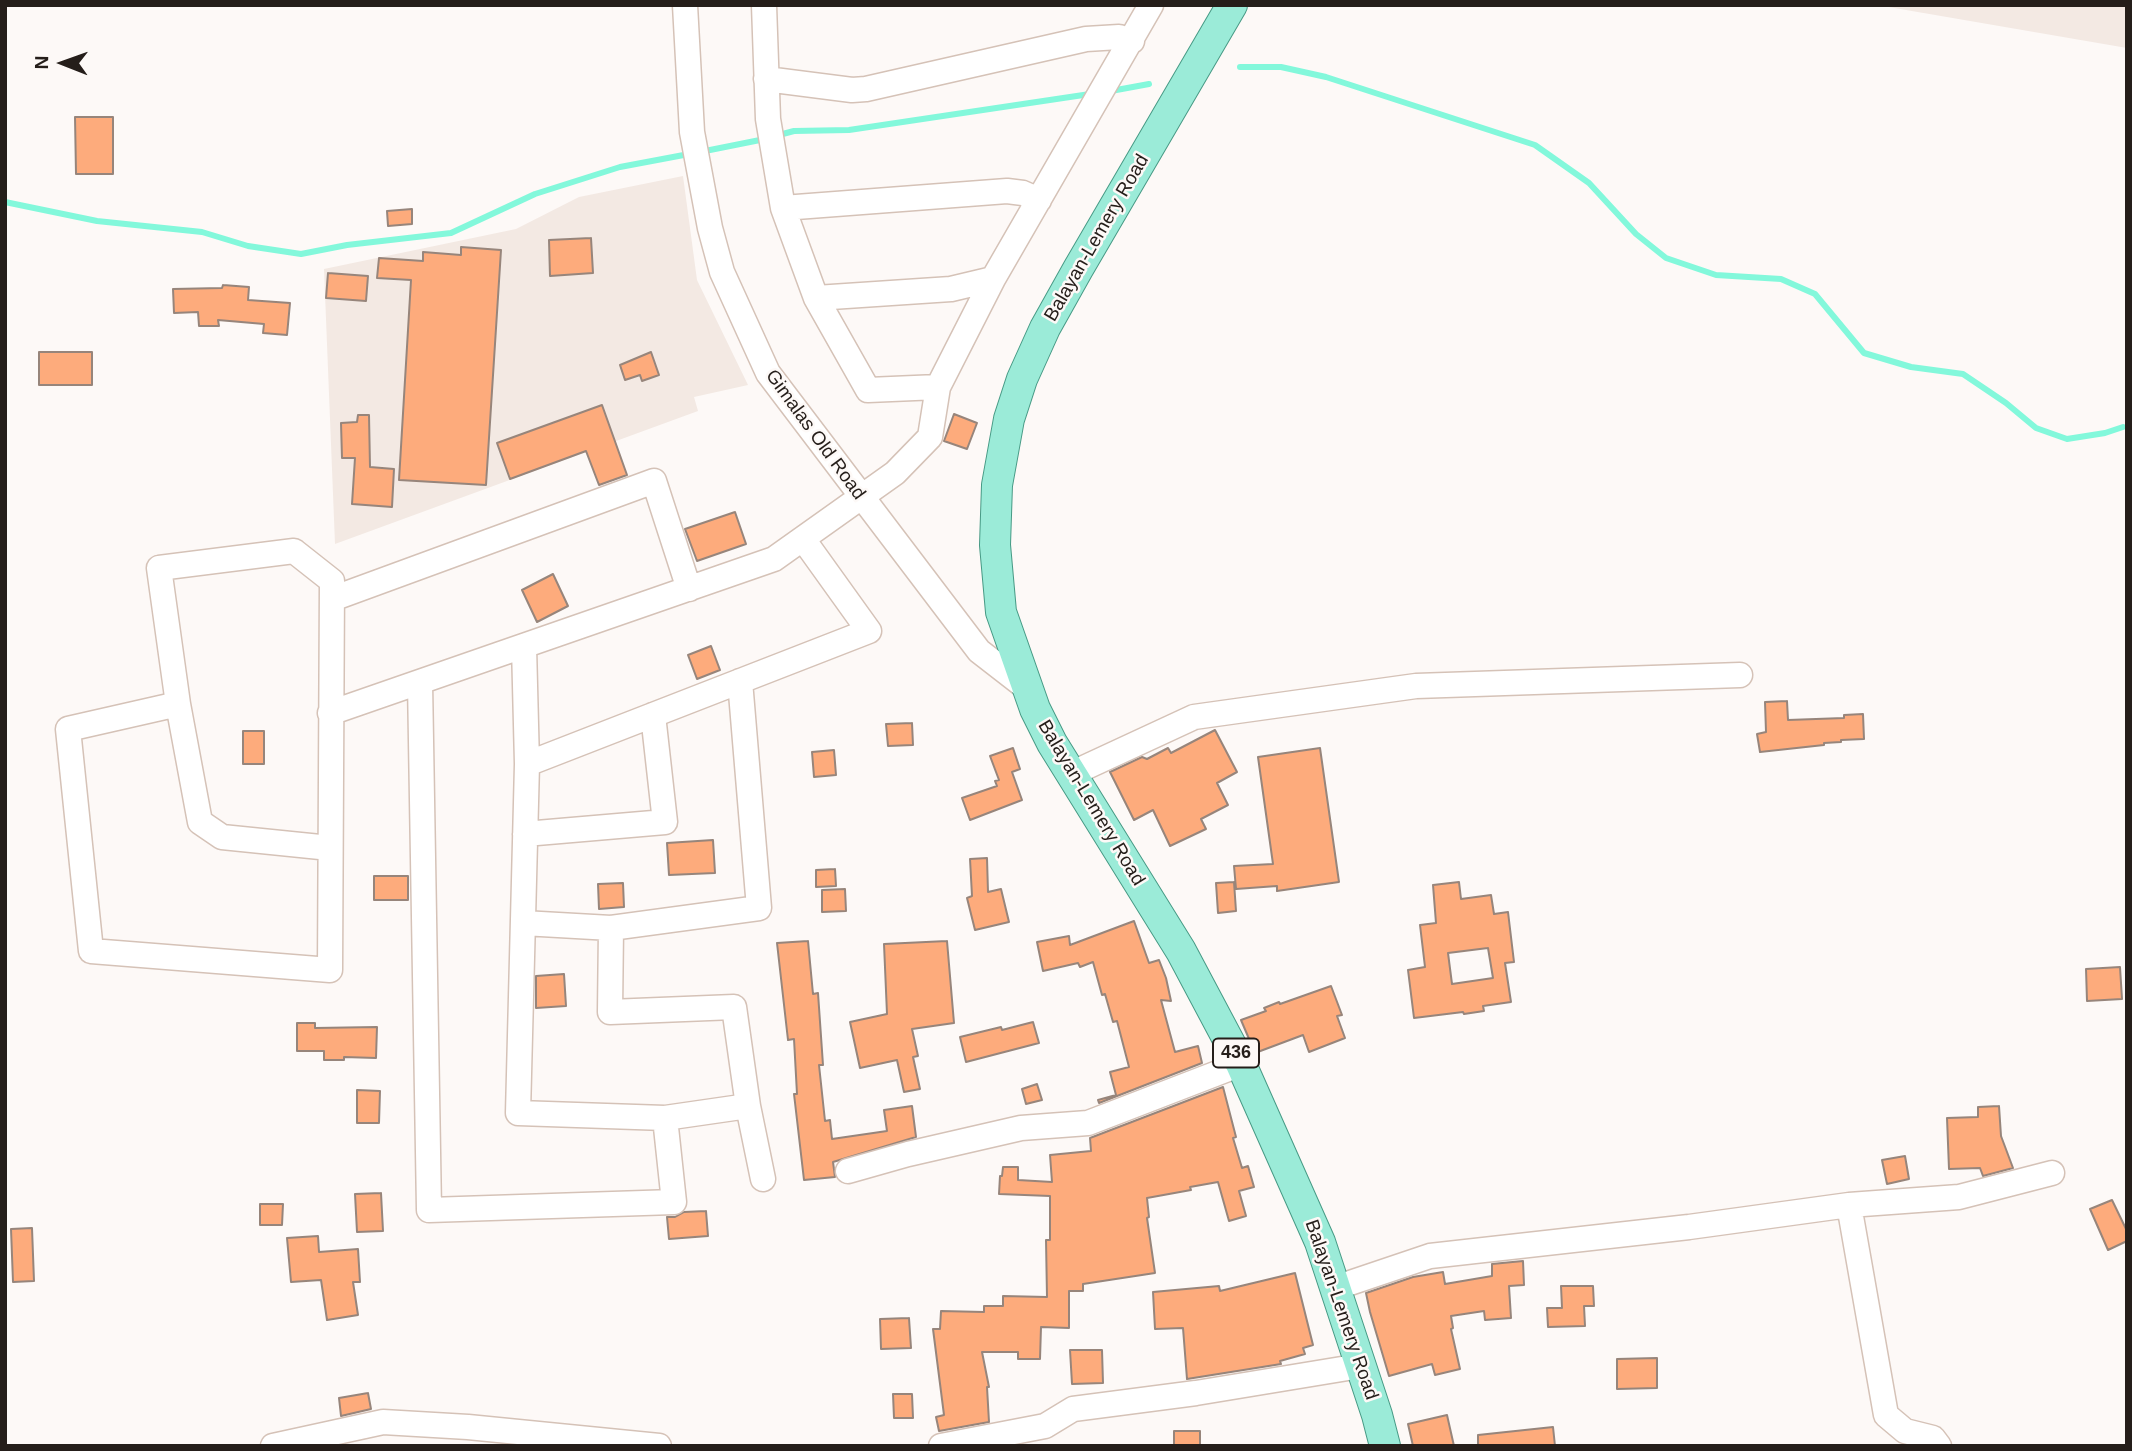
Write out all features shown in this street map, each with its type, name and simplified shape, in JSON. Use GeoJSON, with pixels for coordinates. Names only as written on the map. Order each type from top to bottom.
{"type":"FeatureCollection","features":[{"type":"Feature","properties":{"kind":"main road","name":"Balayan-Lemery Road"},"geometry":{"type":"LineString","coordinates":[[1232,5],[1045,328],[1022,379],[1009,419],[997,485],[995,545],[1001,612],[1028,689],[1052,743],[1181,951],[1241,1064],[1320,1242],[1385,1446]]}},
{"type":"Feature","properties":{"kind":"street","name":"Gimalas Old Road"},"geometry":{"type":"LineString","coordinates":[[685,5],[692,132],[710,228],[722,272],[768,373],[979,651],[1028,689]]}},
{"type":"Feature","properties":{"kind":"street"},"geometry":{"type":"LineString","coordinates":[[764,5],[768,119],[783,208],[816,298],[868,390],[938,387]]}},
{"type":"Feature","properties":{"kind":"street"},"geometry":{"type":"LineString","coordinates":[[330,713],[774,559],[895,473],[930,437],[938,387],[993,279],[1151,5]]}},
{"type":"Feature","properties":{"kind":"street"},"geometry":{"type":"LineString","coordinates":[[766,79],[852,90],[866,89],[1086,39],[1119,37],[1132,41]]}},
{"type":"Feature","properties":{"kind":"street"},"geometry":{"type":"LineString","coordinates":[[783,208],[1007,191],[1023,193],[1039,200]]}},
{"type":"Feature","properties":{"kind":"street"},"geometry":{"type":"LineString","coordinates":[[816,298],[951,289],[993,279]]}},
{"type":"Feature","properties":{"kind":"street"},"geometry":{"type":"LineString","coordinates":[[951,289],[960,306],[960,344]]}},
{"type":"Feature","properties":{"kind":"street"},"geometry":{"type":"LineString","coordinates":[[332,599],[654,481],[689,589]]}},
{"type":"Feature","properties":{"kind":"street"},"geometry":{"type":"LineString","coordinates":[[527,764],[869,631],[803,539]]}},
{"type":"Feature","properties":{"kind":"street"},"geometry":{"type":"LineString","coordinates":[[178,704],[68,729],[91,951],[330,970],[332,581],[294,551],[159,568],[178,704],[200,822],[222,837],[330,848]]}},
{"type":"Feature","properties":{"kind":"street"},"geometry":{"type":"LineString","coordinates":[[524,646],[527,764],[518,1113],[665,1118],[748,1106]]}},
{"type":"Feature","properties":{"kind":"street"},"geometry":{"type":"LineString","coordinates":[[1071,774],[1194,717],[1416,686],[1740,675]]}},
{"type":"Feature","properties":{"kind":"street"},"geometry":{"type":"LineString","coordinates":[[523,923],[611,928],[759,908],[740,681]]}},
{"type":"Feature","properties":{"kind":"street"},"geometry":{"type":"LineString","coordinates":[[420,682],[429,1210],[674,1202],[665,1118]]}},
{"type":"Feature","properties":{"kind":"street"},"geometry":{"type":"LineString","coordinates":[[525,834],[665,822],[653,715]]}},
{"type":"Feature","properties":{"kind":"street"},"geometry":{"type":"LineString","coordinates":[[611,928],[610,1012],[734,1007],[748,1106],[763,1179]]}},
{"type":"Feature","properties":{"kind":"street"},"geometry":{"type":"LineString","coordinates":[[848,1171],[1021,1128],[1088,1123],[1241,1064]]}},
{"type":"Feature","properties":{"kind":"street"},"geometry":{"type":"LineString","coordinates":[[1335,1288],[1430,1256],[1689,1227],[1849,1205],[1959,1197],[2052,1173]]}},
{"type":"Feature","properties":{"kind":"street"},"geometry":{"type":"LineString","coordinates":[[1849,1205],[1886,1415],[1905,1431],[1933,1438],[1939,1446]]}},
{"type":"Feature","properties":{"kind":"street"},"geometry":{"type":"LineString","coordinates":[[941,1446],[1045,1426],[1073,1409],[1196,1393],[1360,1366]]}},
{"type":"Feature","properties":{"kind":"street"},"geometry":{"type":"LineString","coordinates":[[273,1446],[383,1422],[468,1427],[659,1446]]}},
{"type":"Feature","properties":{"kind":"shaded area"},"geometry":{"type":"Polygon","coordinates":[[[1877,5],[2127,5],[2127,48],[1877,5]]]}},
{"type":"Feature","properties":{"kind":"shaded area"},"geometry":{"type":"Polygon","coordinates":[[[683,176],[697,280],[748,385],[694,397],[698,411],[335,544],[324,269],[516,229],[579,197],[683,176]]]}},
{"type":"Feature","properties":{"kind":"building"},"geometry":{"type":"Polygon","coordinates":[[[75,117],[113,117],[113,174],[76,174],[75,117]]]}},
{"type":"Feature","properties":{"kind":"building"},"geometry":{"type":"Polygon","coordinates":[[[412,209],[412,224],[388,226],[387,211],[412,209]]]}},
{"type":"Feature","properties":{"kind":"building"},"geometry":{"type":"Polygon","coordinates":[[[591,238],[593,273],[550,276],[549,240],[591,238]]]}},
{"type":"Feature","properties":{"kind":"building"},"geometry":{"type":"Polygon","coordinates":[[[461,247],[501,250],[486,485],[399,480],[411,280],[377,278],[379,258],[423,261],[423,252],[461,255],[461,247]]]}},
{"type":"Feature","properties":{"kind":"building"},"geometry":{"type":"Polygon","coordinates":[[[328,273],[368,276],[366,301],[326,298],[328,273]]]}},
{"type":"Feature","properties":{"kind":"building"},"geometry":{"type":"Polygon","coordinates":[[[223,285],[249,287],[248,300],[290,303],[287,335],[263,333],[264,324],[218,320],[219,326],[199,326],[198,312],[174,313],[173,289],[222,288],[223,285]]]}},
{"type":"Feature","properties":{"kind":"building"},"geometry":{"type":"Polygon","coordinates":[[[39,352],[92,352],[92,385],[39,385],[39,352]]]}},
{"type":"Feature","properties":{"kind":"building"},"geometry":{"type":"Polygon","coordinates":[[[651,352],[659,375],[642,381],[640,375],[625,380],[620,365],[651,352]]]}},
{"type":"Feature","properties":{"kind":"building"},"geometry":{"type":"Polygon","coordinates":[[[602,405],[627,475],[599,485],[586,451],[510,479],[497,443],[602,405]]]}},
{"type":"Feature","properties":{"kind":"building"},"geometry":{"type":"Polygon","coordinates":[[[954,414],[977,423],[967,449],[944,441],[954,414]]]}},
{"type":"Feature","properties":{"kind":"building"},"geometry":{"type":"Polygon","coordinates":[[[358,415],[369,415],[370,467],[394,469],[392,507],[352,504],[355,458],[342,458],[341,423],[357,422],[358,415]]]}},
{"type":"Feature","properties":{"kind":"building"},"geometry":{"type":"Polygon","coordinates":[[[735,512],[746,544],[697,561],[685,529],[735,512]]]}},
{"type":"Feature","properties":{"kind":"building"},"geometry":{"type":"Polygon","coordinates":[[[553,574],[568,606],[537,622],[522,590],[553,574]]]}},
{"type":"Feature","properties":{"kind":"building"},"geometry":{"type":"Polygon","coordinates":[[[711,646],[720,670],[697,679],[688,655],[711,646]]]}},
{"type":"Feature","properties":{"kind":"building"},"geometry":{"type":"Polygon","coordinates":[[[1787,701],[1788,720],[1844,718],[1844,715],[1863,714],[1864,739],[1760,752],[1757,734],[1766,732],[1765,702],[1787,701]]]}},
{"type":"Feature","properties":{"kind":"building"},"geometry":{"type":"Polygon","coordinates":[[[912,723],[913,745],[888,746],[886,724],[912,723]]]}},
{"type":"Feature","properties":{"kind":"building"},"geometry":{"type":"Polygon","coordinates":[[[1215,730],[1237,772],[1217,783],[1228,805],[1201,819],[1206,829],[1170,846],[1153,810],[1134,820],[1110,772],[1142,757],[1147,759],[1168,748],[1171,753],[1215,730]]]}},
{"type":"Feature","properties":{"kind":"building"},"geometry":{"type":"Polygon","coordinates":[[[243,731],[264,731],[264,764],[243,764],[243,731]]]}},
{"type":"Feature","properties":{"kind":"building"},"geometry":{"type":"Polygon","coordinates":[[[1013,748],[1020,769],[1012,772],[1022,800],[970,820],[962,798],[997,786],[995,781],[999,780],[990,756],[1013,748]]]}},
{"type":"Feature","properties":{"kind":"building"},"geometry":{"type":"Polygon","coordinates":[[[1320,748],[1339,882],[1277,891],[1277,886],[1236,889],[1234,866],[1273,864],[1258,757],[1320,748]]]}},
{"type":"Feature","properties":{"kind":"building"},"geometry":{"type":"Polygon","coordinates":[[[834,750],[836,775],[814,777],[812,752],[834,750]]]}},
{"type":"Feature","properties":{"kind":"building"},"geometry":{"type":"Polygon","coordinates":[[[713,840],[715,873],[669,875],[667,843],[713,840]]]}},
{"type":"Feature","properties":{"kind":"building"},"geometry":{"type":"Polygon","coordinates":[[[987,858],[988,892],[1001,889],[1009,922],[975,930],[967,898],[972,896],[970,859],[987,858]]]}},
{"type":"Feature","properties":{"kind":"building"},"geometry":{"type":"Polygon","coordinates":[[[835,869],[836,886],[816,887],[816,870],[835,869]]]}},
{"type":"Feature","properties":{"kind":"building"},"geometry":{"type":"Polygon","coordinates":[[[374,876],[408,876],[408,900],[374,900],[374,876]]]}},
{"type":"Feature","properties":{"kind":"building"},"geometry":{"type":"Polygon","coordinates":[[[1234,882],[1236,911],[1218,913],[1216,883],[1234,882]]]}},
{"type":"Feature","properties":{"kind":"building"},"geometry":{"type":"Polygon","coordinates":[[[1459,882],[1461,899],[1491,895],[1494,914],[1508,912],[1514,962],[1505,963],[1511,1002],[1483,1006],[1484,1011],[1414,1018],[1408,970],[1425,967],[1420,925],[1436,923],[1433,885],[1459,882]],[[1488,948],[1448,953],[1452,984],[1493,978],[1488,948]]]}},
{"type":"Feature","properties":{"kind":"building"},"geometry":{"type":"Polygon","coordinates":[[[623,883],[624,907],[599,909],[598,884],[623,883]]]}},
{"type":"Feature","properties":{"kind":"building"},"geometry":{"type":"Polygon","coordinates":[[[845,889],[846,911],[822,912],[822,890],[845,889]]]}},
{"type":"Feature","properties":{"kind":"building"},"geometry":{"type":"Polygon","coordinates":[[[1134,921],[1149,963],[1159,960],[1166,978],[1171,1001],[1161,1000],[1175,1052],[1198,1046],[1202,1063],[1099,1103],[1098,1100],[1116,1095],[1110,1072],[1129,1067],[1117,1021],[1113,1022],[1105,994],[1102,995],[1093,962],[1080,967],[1078,963],[1043,971],[1037,942],[1069,936],[1070,945],[1134,921]]]}},
{"type":"Feature","properties":{"kind":"building"},"geometry":{"type":"Polygon","coordinates":[[[808,941],[813,994],[818,993],[823,1065],[819,1065],[825,1121],[830,1120],[832,1139],[887,1131],[884,1110],[912,1106],[916,1137],[833,1162],[835,1177],[804,1180],[794,1094],[797,1094],[794,1039],[788,1040],[777,943],[808,941]]]}},
{"type":"Feature","properties":{"kind":"building"},"geometry":{"type":"Polygon","coordinates":[[[947,941],[954,1023],[912,1029],[918,1056],[913,1057],[920,1089],[904,1092],[897,1060],[860,1068],[850,1022],[887,1014],[884,944],[947,941]]]}},
{"type":"Feature","properties":{"kind":"building"},"geometry":{"type":"Polygon","coordinates":[[[2120,967],[2122,999],[2087,1001],[2086,969],[2120,967]]]}},
{"type":"Feature","properties":{"kind":"building"},"geometry":{"type":"Polygon","coordinates":[[[564,974],[566,1006],[536,1008],[536,976],[564,974]]]}},
{"type":"Feature","properties":{"kind":"building"},"geometry":{"type":"Polygon","coordinates":[[[1331,986],[1342,1015],[1337,1016],[1345,1038],[1309,1052],[1303,1035],[1255,1053],[1241,1020],[1266,1011],[1264,1008],[1279,1002],[1280,1004],[1331,986]]]}},
{"type":"Feature","properties":{"kind":"building"},"geometry":{"type":"Polygon","coordinates":[[[1033,1022],[1039,1043],[966,1062],[960,1037],[1033,1022]]]}},
{"type":"Feature","properties":{"kind":"building"},"geometry":{"type":"Polygon","coordinates":[[[297,1023],[315,1023],[315,1028],[377,1027],[376,1058],[344,1057],[344,1060],[324,1060],[324,1051],[297,1051],[297,1023]]]}},
{"type":"Feature","properties":{"kind":"building"},"geometry":{"type":"Polygon","coordinates":[[[1037,1084],[1042,1100],[1026,1104],[1022,1089],[1037,1084]]]}},
{"type":"Feature","properties":{"kind":"building"},"geometry":{"type":"Polygon","coordinates":[[[1223,1087],[1242,1168],[1248,1166],[1254,1187],[1239,1191],[1246,1216],[1229,1221],[1218,1182],[1147,1198],[1147,1218],[1155,1273],[1083,1284],[1083,1291],[1069,1291],[1069,1328],[1041,1327],[1040,1359],[1018,1359],[1018,1352],[982,1352],[989,1387],[989,1422],[939,1431],[936,1417],[944,1415],[933,1329],[940,1329],[941,1311],[984,1312],[984,1306],[1003,1306],[1003,1296],[1047,1297],[1046,1240],[1050,1240],[1050,1196],[999,1194],[1003,1167],[1018,1167],[1018,1180],[1052,1182],[1050,1155],[1091,1151],[1090,1138],[1223,1087]]]}},
{"type":"Feature","properties":{"kind":"building"},"geometry":{"type":"Polygon","coordinates":[[[357,1090],[380,1091],[379,1123],[357,1123],[357,1090]]]}},
{"type":"Feature","properties":{"kind":"building"},"geometry":{"type":"Polygon","coordinates":[[[1999,1106],[2001,1136],[2013,1168],[1983,1176],[1980,1168],[1949,1169],[1947,1118],[1978,1117],[1978,1107],[1999,1106]]]}},
{"type":"Feature","properties":{"kind":"building"},"geometry":{"type":"Polygon","coordinates":[[[1905,1156],[1909,1179],[1887,1184],[1882,1160],[1905,1156]]]}},
{"type":"Feature","properties":{"kind":"building"},"geometry":{"type":"Polygon","coordinates":[[[381,1193],[383,1231],[357,1232],[355,1194],[381,1193]]]}},
{"type":"Feature","properties":{"kind":"building"},"geometry":{"type":"Polygon","coordinates":[[[2112,1200],[2127,1231],[2127,1241],[2108,1250],[2090,1209],[2112,1200]]]}},
{"type":"Feature","properties":{"kind":"building"},"geometry":{"type":"Polygon","coordinates":[[[260,1204],[283,1204],[282,1225],[260,1225],[260,1204]]]}},
{"type":"Feature","properties":{"kind":"building"},"geometry":{"type":"Polygon","coordinates":[[[706,1211],[708,1236],[669,1239],[667,1217],[675,1217],[684,1212],[706,1211]]]}},
{"type":"Feature","properties":{"kind":"building"},"geometry":{"type":"Polygon","coordinates":[[[32,1228],[34,1281],[13,1282],[11,1229],[32,1228]]]}},
{"type":"Feature","properties":{"kind":"building"},"geometry":{"type":"Polygon","coordinates":[[[318,1236],[319,1252],[358,1249],[360,1282],[353,1282],[358,1315],[327,1320],[321,1280],[291,1282],[287,1238],[318,1236]]]}},
{"type":"Feature","properties":{"kind":"building"},"geometry":{"type":"Polygon","coordinates":[[[1523,1261],[1524,1285],[1509,1286],[1511,1318],[1485,1320],[1484,1311],[1451,1316],[1451,1329],[1460,1369],[1435,1375],[1432,1364],[1389,1376],[1366,1293],[1413,1277],[1443,1272],[1445,1284],[1492,1276],[1492,1264],[1523,1261]]]}},
{"type":"Feature","properties":{"kind":"building"},"geometry":{"type":"Polygon","coordinates":[[[1295,1273],[1313,1345],[1303,1348],[1305,1354],[1280,1361],[1281,1364],[1187,1379],[1183,1328],[1155,1329],[1153,1292],[1219,1286],[1220,1291],[1295,1273]]]}},
{"type":"Feature","properties":{"kind":"building"},"geometry":{"type":"Polygon","coordinates":[[[1561,1286],[1593,1286],[1594,1306],[1584,1306],[1585,1326],[1548,1327],[1547,1308],[1562,1308],[1561,1286]]]}},
{"type":"Feature","properties":{"kind":"building"},"geometry":{"type":"Polygon","coordinates":[[[909,1318],[911,1348],[881,1349],[880,1319],[909,1318]]]}},
{"type":"Feature","properties":{"kind":"building"},"geometry":{"type":"Polygon","coordinates":[[[1070,1350],[1102,1350],[1103,1383],[1072,1384],[1070,1350]]]}},
{"type":"Feature","properties":{"kind":"building"},"geometry":{"type":"Polygon","coordinates":[[[1657,1358],[1657,1388],[1617,1389],[1617,1359],[1657,1358]]]}},
{"type":"Feature","properties":{"kind":"building"},"geometry":{"type":"Polygon","coordinates":[[[368,1393],[371,1409],[341,1416],[339,1398],[368,1393]]]}},
{"type":"Feature","properties":{"kind":"building"},"geometry":{"type":"Polygon","coordinates":[[[893,1394],[912,1394],[913,1418],[894,1418],[893,1394]]]}},
{"type":"Feature","properties":{"kind":"building"},"geometry":{"type":"Polygon","coordinates":[[[1447,1415],[1454,1446],[1413,1446],[1408,1424],[1447,1415]]]}},
{"type":"Feature","properties":{"kind":"building"},"geometry":{"type":"Polygon","coordinates":[[[1553,1427],[1555,1446],[1478,1446],[1478,1435],[1553,1427]]]}},
{"type":"Feature","properties":{"kind":"building"},"geometry":{"type":"Polygon","coordinates":[[[1174,1431],[1200,1431],[1200,1446],[1174,1446],[1174,1431]]]}},
{"type":"Feature","properties":{"kind":"waterway"},"geometry":{"type":"LineString","coordinates":[[1240,67],[1281,67],[1326,77],[1535,145],[1589,183],[1636,234],[1666,258],[1716,275],[1781,279],[1815,294],[1864,353],[1911,367],[1963,374],[2006,403],[2036,428],[2067,439],[2123,427]]}},
{"type":"Feature","properties":{"kind":"waterway"},"geometry":{"type":"LineString","coordinates":[[1111,91],[1149,84]]}},
{"type":"Feature","properties":{"kind":"waterway"},"geometry":{"type":"LineString","coordinates":[[775,136],[794,131],[849,130],[1090,94]]}},
{"type":"Feature","properties":{"kind":"waterway"},"geometry":{"type":"LineString","coordinates":[[700,152],[765,139]]}},
{"type":"Feature","properties":{"kind":"waterway"},"geometry":{"type":"LineString","coordinates":[[5,202],[97,221],[202,232],[248,246],[301,254],[347,245],[451,233],[535,194],[620,167],[689,154]]}}]}
